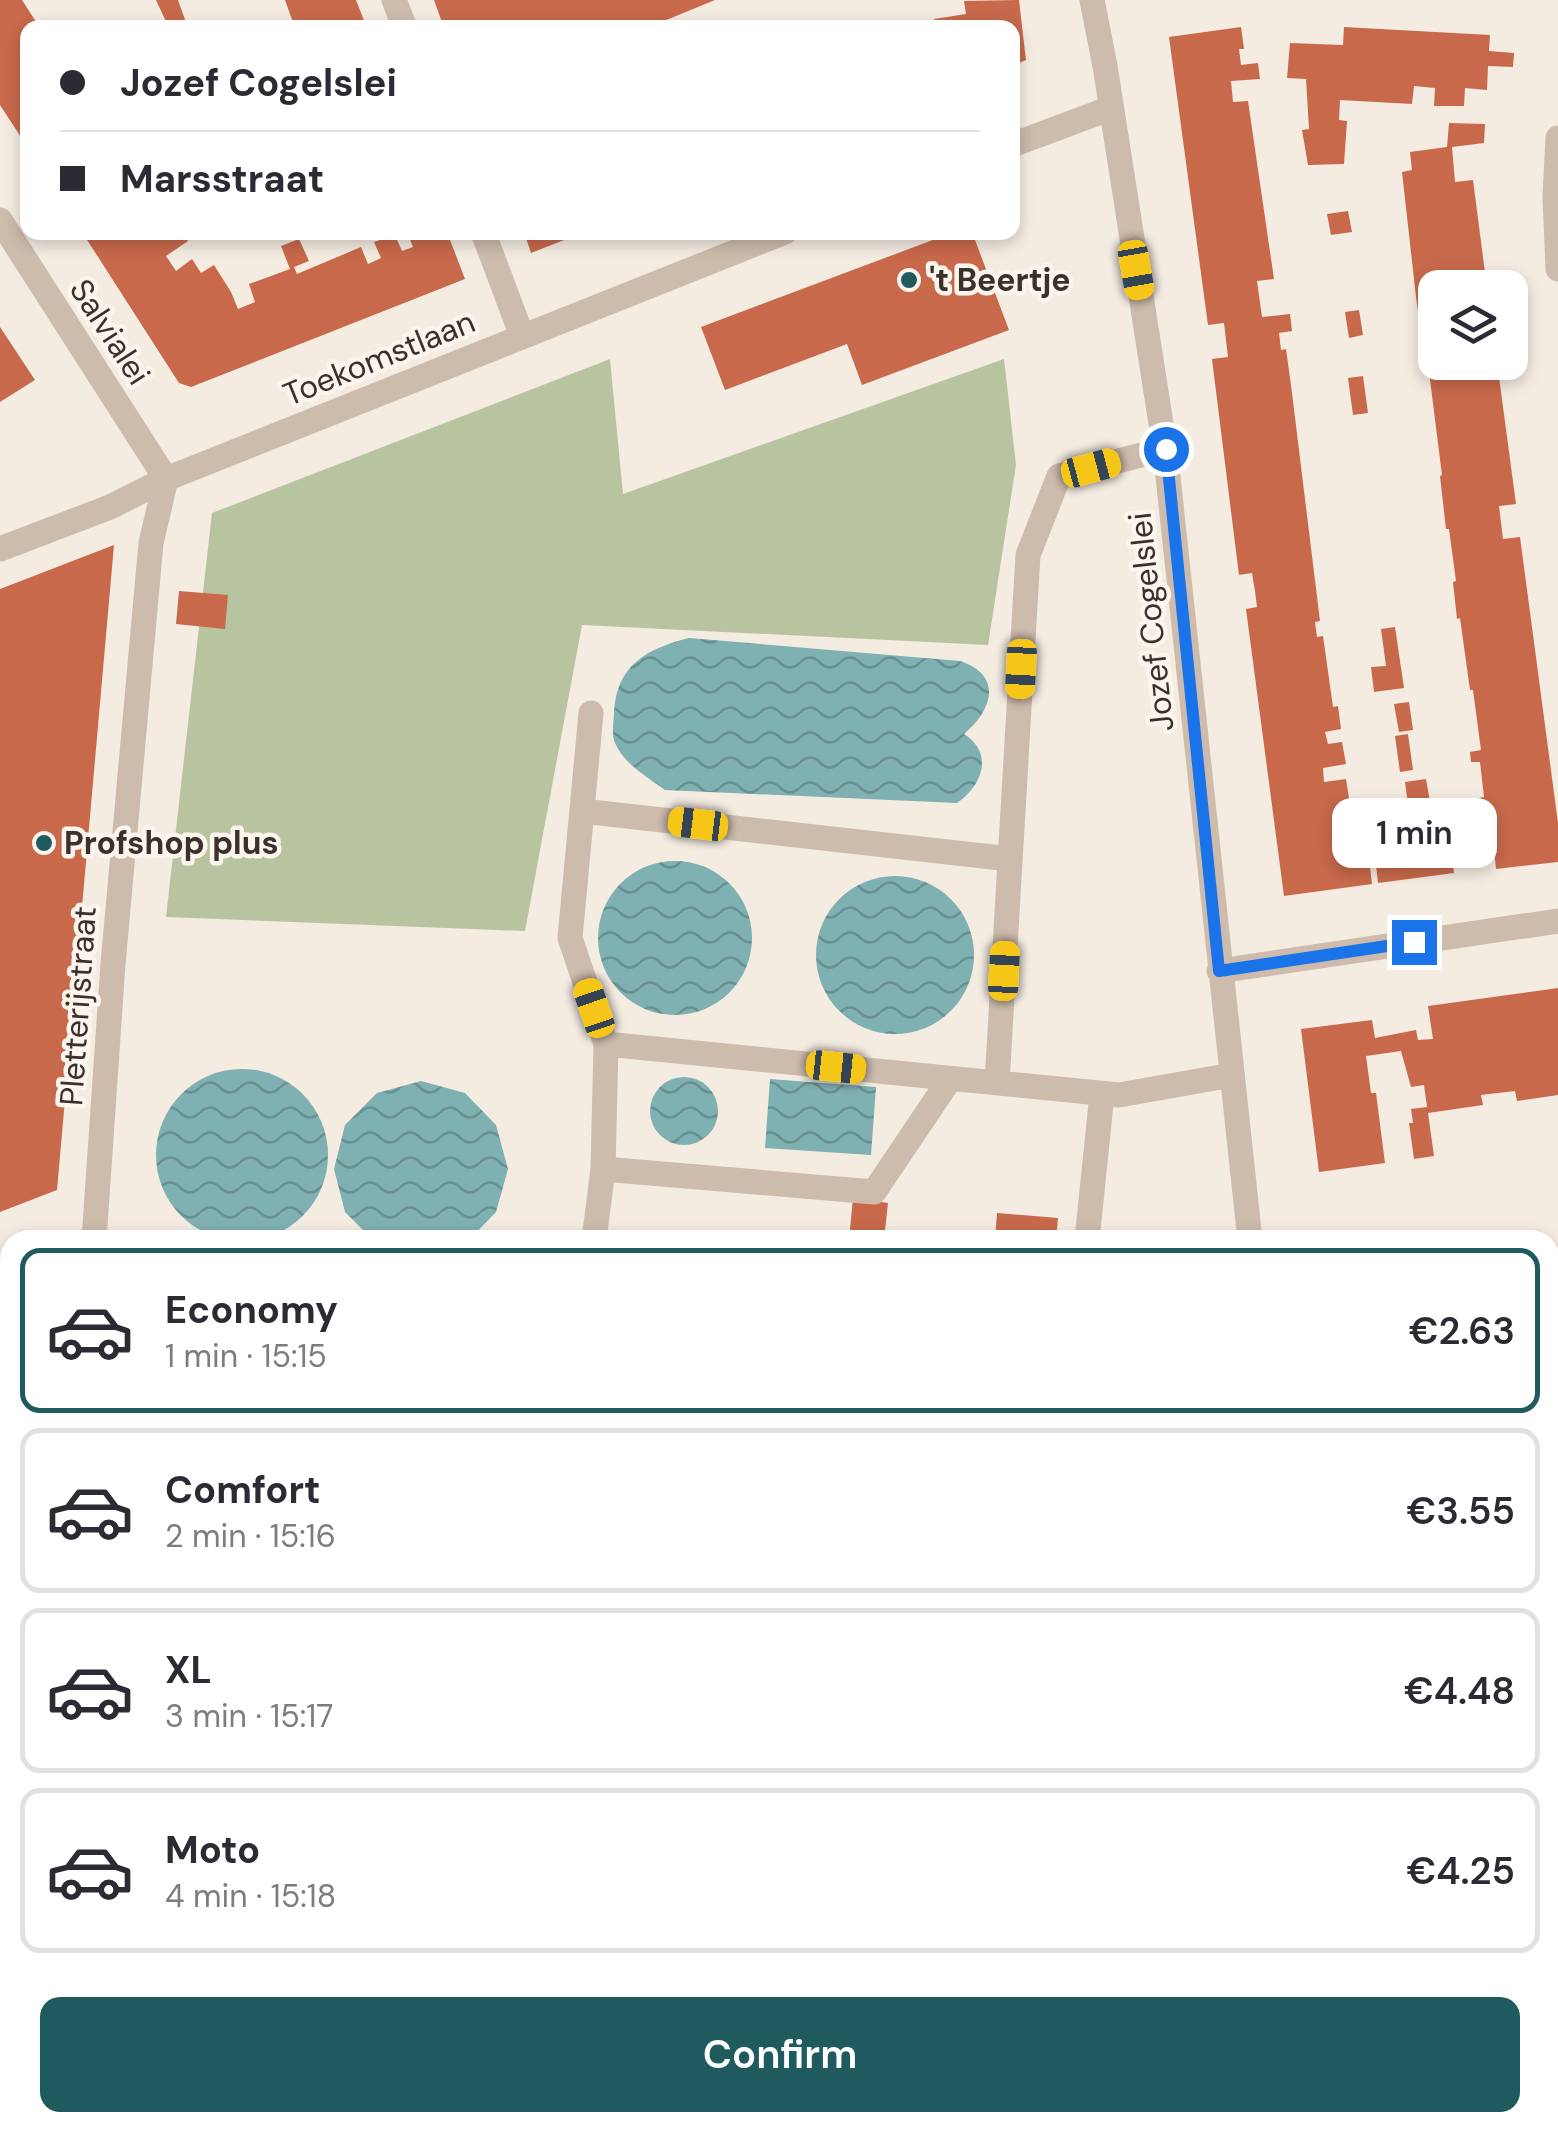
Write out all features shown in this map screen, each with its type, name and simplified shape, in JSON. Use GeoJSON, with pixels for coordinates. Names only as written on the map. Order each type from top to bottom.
{"type":"FeatureCollection","features":[{"type":"Feature","properties":{"kind":"street","name":"Jozef Cogelslei"},"geometry":{"type":"LineString","coordinates":[[1092,0],[1166,449],[1249,1230]]}},
{"type":"Feature","properties":{"kind":"street"},"geometry":{"type":"LineString","coordinates":[[1020,142],[1111,108]]}},
{"type":"Feature","properties":{"kind":"street"},"geometry":{"type":"LineString","coordinates":[[1558,138],[1558,269]]}},
{"type":"Feature","properties":{"kind":"street","name":"Salvialei"},"geometry":{"type":"LineString","coordinates":[[0,220],[166,479]]}},
{"type":"Feature","properties":{"kind":"street"},"geometry":{"type":"LineString","coordinates":[[486,240],[522,336]]}},
{"type":"Feature","properties":{"kind":"street","name":"Toekomstlaan"},"geometry":{"type":"LineString","coordinates":[[0,548],[110,507],[166,479],[765,240]]}},
{"type":"Feature","properties":{"kind":"street"},"geometry":{"type":"LineString","coordinates":[[997,1083],[1028,554],[1059,476],[1166,449]]}},
{"type":"Feature","properties":{"kind":"street","name":"Pletterijstraat"},"geometry":{"type":"LineString","coordinates":[[95,1230],[113,964],[151,543],[166,479]]}},
{"type":"Feature","properties":{"kind":"street"},"geometry":{"type":"LineString","coordinates":[[591,713],[570,938],[606,1044],[602,1170],[595,1230]]}},
{"type":"Feature","properties":{"kind":"street"},"geometry":{"type":"LineString","coordinates":[[582,811],[1010,859]]}},
{"type":"Feature","properties":{"kind":"street"},"geometry":{"type":"LineString","coordinates":[[1219,971],[1558,920]]}},
{"type":"Feature","properties":{"kind":"street"},"geometry":{"type":"LineString","coordinates":[[606,1044],[1119,1095],[1232,1075]]}},
{"type":"Feature","properties":{"kind":"street"},"geometry":{"type":"LineString","coordinates":[[602,1170],[874,1192],[950,1078]]}},
{"type":"Feature","properties":{"kind":"street"},"geometry":{"type":"LineString","coordinates":[[1089,1230],[1102,1094]]}},
{"type":"Feature","properties":{"kind":"green space"},"geometry":{"type":"Polygon","coordinates":[[[610,359],[623,494],[1004,359],[1016,465],[988,645],[582,625],[525,931],[166,917],[212,513],[610,359]]]}},
{"type":"Feature","properties":{"kind":"water"},"geometry":{"type":"Polygon","coordinates":[[[689,638],[960,661],[974,667],[988,684],[989,694],[982,714],[964,734],[979,750],[979,778],[957,803],[665,790],[630,763],[615,743],[616,695],[637,661],[660,647],[689,638]]]}},
{"type":"Feature","properties":{"kind":"water"},"geometry":{"type":"Polygon","coordinates":[[[675,861],[705,867],[730,883],[746,908],[752,938],[746,968],[730,993],[705,1009],[675,1015],[645,1009],[620,993],[604,968],[598,938],[604,908],[620,883],[645,867],[675,861]]]}},
{"type":"Feature","properties":{"kind":"water"},"geometry":{"type":"Polygon","coordinates":[[[895,876],[925,882],[951,899],[968,925],[974,955],[968,985],[951,1011],[925,1028],[895,1034],[865,1028],[839,1011],[822,985],[816,955],[822,925],[839,899],[865,882],[895,876]]]}},
{"type":"Feature","properties":{"kind":"water"},"geometry":{"type":"Polygon","coordinates":[[[225,1070],[259,1070],[290,1083],[314,1107],[327,1138],[327,1172],[322,1188],[303,1216],[284,1230],[200,1230],[170,1203],[157,1172],[157,1138],[170,1107],[194,1083],[225,1070]]]}},
{"type":"Feature","properties":{"kind":"water"},"geometry":{"type":"Polygon","coordinates":[[[684,1077],[697,1079],[708,1087],[716,1098],[716,1124],[708,1135],[697,1143],[684,1145],[671,1143],[660,1135],[652,1124],[650,1111],[652,1098],[660,1087],[671,1079],[684,1077]]]}},
{"type":"Feature","properties":{"kind":"water"},"geometry":{"type":"Polygon","coordinates":[[[770,1079],[876,1087],[871,1155],[765,1148],[770,1079]]]}},
{"type":"Feature","properties":{"kind":"water"},"geometry":{"type":"Polygon","coordinates":[[[421,1081],[465,1093],[496,1125],[508,1169],[496,1212],[479,1230],[363,1230],[345,1212],[334,1169],[345,1125],[377,1093],[421,1081]]]}},
{"type":"Feature","properties":{"kind":"building"},"geometry":{"type":"Polygon","coordinates":[[[0,0],[22,0],[35,20],[20,20],[20,136],[0,105],[0,0]]]}},
{"type":"Feature","properties":{"kind":"building"},"geometry":{"type":"Polygon","coordinates":[[[156,0],[178,0],[185,20],[165,20],[156,0]]]}},
{"type":"Feature","properties":{"kind":"building"},"geometry":{"type":"Polygon","coordinates":[[[285,0],[356,0],[364,20],[292,20],[285,0]]]}},
{"type":"Feature","properties":{"kind":"building"},"geometry":{"type":"Polygon","coordinates":[[[434,0],[715,0],[666,20],[441,20],[434,0]]]}},
{"type":"Feature","properties":{"kind":"building"},"geometry":{"type":"Polygon","coordinates":[[[1019,0],[1026,60],[1020,63],[1020,20],[934,20],[966,14],[964,1],[1019,0]]]}},
{"type":"Feature","properties":{"kind":"building"},"geometry":{"type":"Polygon","coordinates":[[[1241,27],[1241,65],[1258,63],[1260,79],[1231,81],[1233,102],[1248,101],[1274,279],[1257,281],[1262,317],[1290,314],[1292,331],[1279,333],[1281,350],[1286,349],[1291,385],[1320,621],[1315,622],[1317,637],[1323,636],[1333,707],[1338,706],[1341,729],[1325,732],[1328,744],[1342,742],[1346,764],[1323,768],[1324,782],[1346,779],[1357,850],[1368,849],[1372,884],[1284,896],[1246,609],[1257,607],[1255,591],[1252,573],[1239,575],[1212,359],[1228,357],[1224,323],[1208,325],[1169,37],[1241,27]]]}},
{"type":"Feature","properties":{"kind":"building"},"geometry":{"type":"Polygon","coordinates":[[[1344,27],[1490,35],[1489,51],[1514,53],[1513,67],[1488,66],[1487,90],[1465,88],[1464,106],[1434,106],[1435,88],[1414,86],[1412,104],[1340,100],[1339,120],[1347,121],[1344,164],[1308,165],[1302,130],[1309,129],[1306,79],[1287,78],[1290,43],[1343,45],[1344,27]]]}},
{"type":"Feature","properties":{"kind":"building"},"geometry":{"type":"Polygon","coordinates":[[[1449,123],[1485,124],[1484,143],[1452,147],[1455,182],[1473,180],[1485,270],[1418,270],[1418,311],[1402,172],[1412,170],[1410,152],[1447,147],[1449,123]]]}},
{"type":"Feature","properties":{"kind":"building"},"geometry":{"type":"Polygon","coordinates":[[[1348,211],[1352,232],[1331,235],[1327,214],[1348,211]]]}},
{"type":"Feature","properties":{"kind":"building"},"geometry":{"type":"Polygon","coordinates":[[[87,240],[187,240],[166,256],[176,271],[192,259],[201,273],[214,265],[238,309],[255,302],[249,284],[290,269],[281,246],[296,240],[309,261],[294,267],[297,274],[361,247],[368,264],[381,258],[374,242],[380,240],[397,240],[402,251],[413,247],[410,240],[450,240],[465,279],[191,387],[179,383],[87,240]]]}},
{"type":"Feature","properties":{"kind":"building"},"geometry":{"type":"Polygon","coordinates":[[[527,240],[564,240],[531,253],[527,240]]]}},
{"type":"Feature","properties":{"kind":"building","name":"'t Beertje"},"geometry":{"type":"Polygon","coordinates":[[[933,240],[975,240],[1009,330],[862,385],[847,344],[725,390],[701,327],[933,240]]]}},
{"type":"Feature","properties":{"kind":"building"},"geometry":{"type":"Polygon","coordinates":[[[1359,310],[1363,335],[1349,338],[1345,312],[1359,310]]]}},
{"type":"Feature","properties":{"kind":"building"},"geometry":{"type":"Polygon","coordinates":[[[0,327],[35,380],[0,402],[0,327]]]}},
{"type":"Feature","properties":{"kind":"building"},"geometry":{"type":"Polygon","coordinates":[[[1363,376],[1368,413],[1353,415],[1348,378],[1363,376]]]}},
{"type":"Feature","properties":{"kind":"building"},"geometry":{"type":"Polygon","coordinates":[[[1430,380],[1499,380],[1516,504],[1499,506],[1503,539],[1520,537],[1558,823],[1558,862],[1496,869],[1494,849],[1475,851],[1474,835],[1480,833],[1475,799],[1484,797],[1480,762],[1471,762],[1470,752],[1481,750],[1460,618],[1457,619],[1430,380]]]}},
{"type":"Feature","properties":{"kind":"building","name":"Profshop plus"},"geometry":{"type":"Polygon","coordinates":[[[114,545],[57,1190],[0,1212],[0,589],[114,545]]]}},
{"type":"Feature","properties":{"kind":"building"},"geometry":{"type":"Polygon","coordinates":[[[179,591],[228,595],[225,629],[176,624],[179,591]]]}},
{"type":"Feature","properties":{"kind":"building"},"geometry":{"type":"Polygon","coordinates":[[[1395,627],[1404,688],[1374,692],[1371,667],[1386,666],[1381,629],[1395,627]]]}},
{"type":"Feature","properties":{"kind":"building"},"geometry":{"type":"Polygon","coordinates":[[[1409,702],[1413,730],[1399,732],[1394,704],[1409,702]]]}},
{"type":"Feature","properties":{"kind":"building"},"geometry":{"type":"Polygon","coordinates":[[[1408,734],[1413,770],[1400,772],[1395,736],[1408,734]]]}},
{"type":"Feature","properties":{"kind":"building"},"geometry":{"type":"Polygon","coordinates":[[[1426,779],[1430,802],[1408,805],[1405,782],[1426,779]]]}},
{"type":"Feature","properties":{"kind":"building"},"geometry":{"type":"Polygon","coordinates":[[[1424,806],[1428,840],[1450,838],[1454,873],[1378,883],[1374,847],[1392,845],[1390,820],[1406,818],[1405,808],[1424,806]]]}},
{"type":"Feature","properties":{"kind":"building"},"geometry":{"type":"Polygon","coordinates":[[[1558,988],[1558,1095],[1517,1101],[1515,1091],[1481,1095],[1483,1105],[1428,1113],[1434,1156],[1414,1159],[1409,1123],[1413,1123],[1411,1109],[1427,1107],[1424,1085],[1411,1087],[1401,1051],[1366,1056],[1371,1093],[1376,1093],[1385,1163],[1319,1172],[1301,1029],[1372,1020],[1375,1038],[1416,1030],[1418,1040],[1433,1039],[1428,1006],[1558,988]]]}},
{"type":"Feature","properties":{"kind":"building"},"geometry":{"type":"Polygon","coordinates":[[[853,1198],[888,1203],[885,1230],[850,1230],[853,1198]]]}},
{"type":"Feature","properties":{"kind":"building"},"geometry":{"type":"Polygon","coordinates":[[[997,1213],[1058,1218],[1057,1230],[996,1230],[997,1213]]]}},
{"type":"Feature","properties":{"kind":"place","name":"'t Beertje"},"geometry":{"type":"Point","coordinates":[909,280]}},
{"type":"Feature","properties":{"kind":"place","name":"Profshop plus"},"geometry":{"type":"Point","coordinates":[44,843]}},
{"type":"Feature","properties":{"kind":"route"},"geometry":{"type":"LineString","coordinates":[[1166,449],[1219,971],[1414,942]]}}]}
